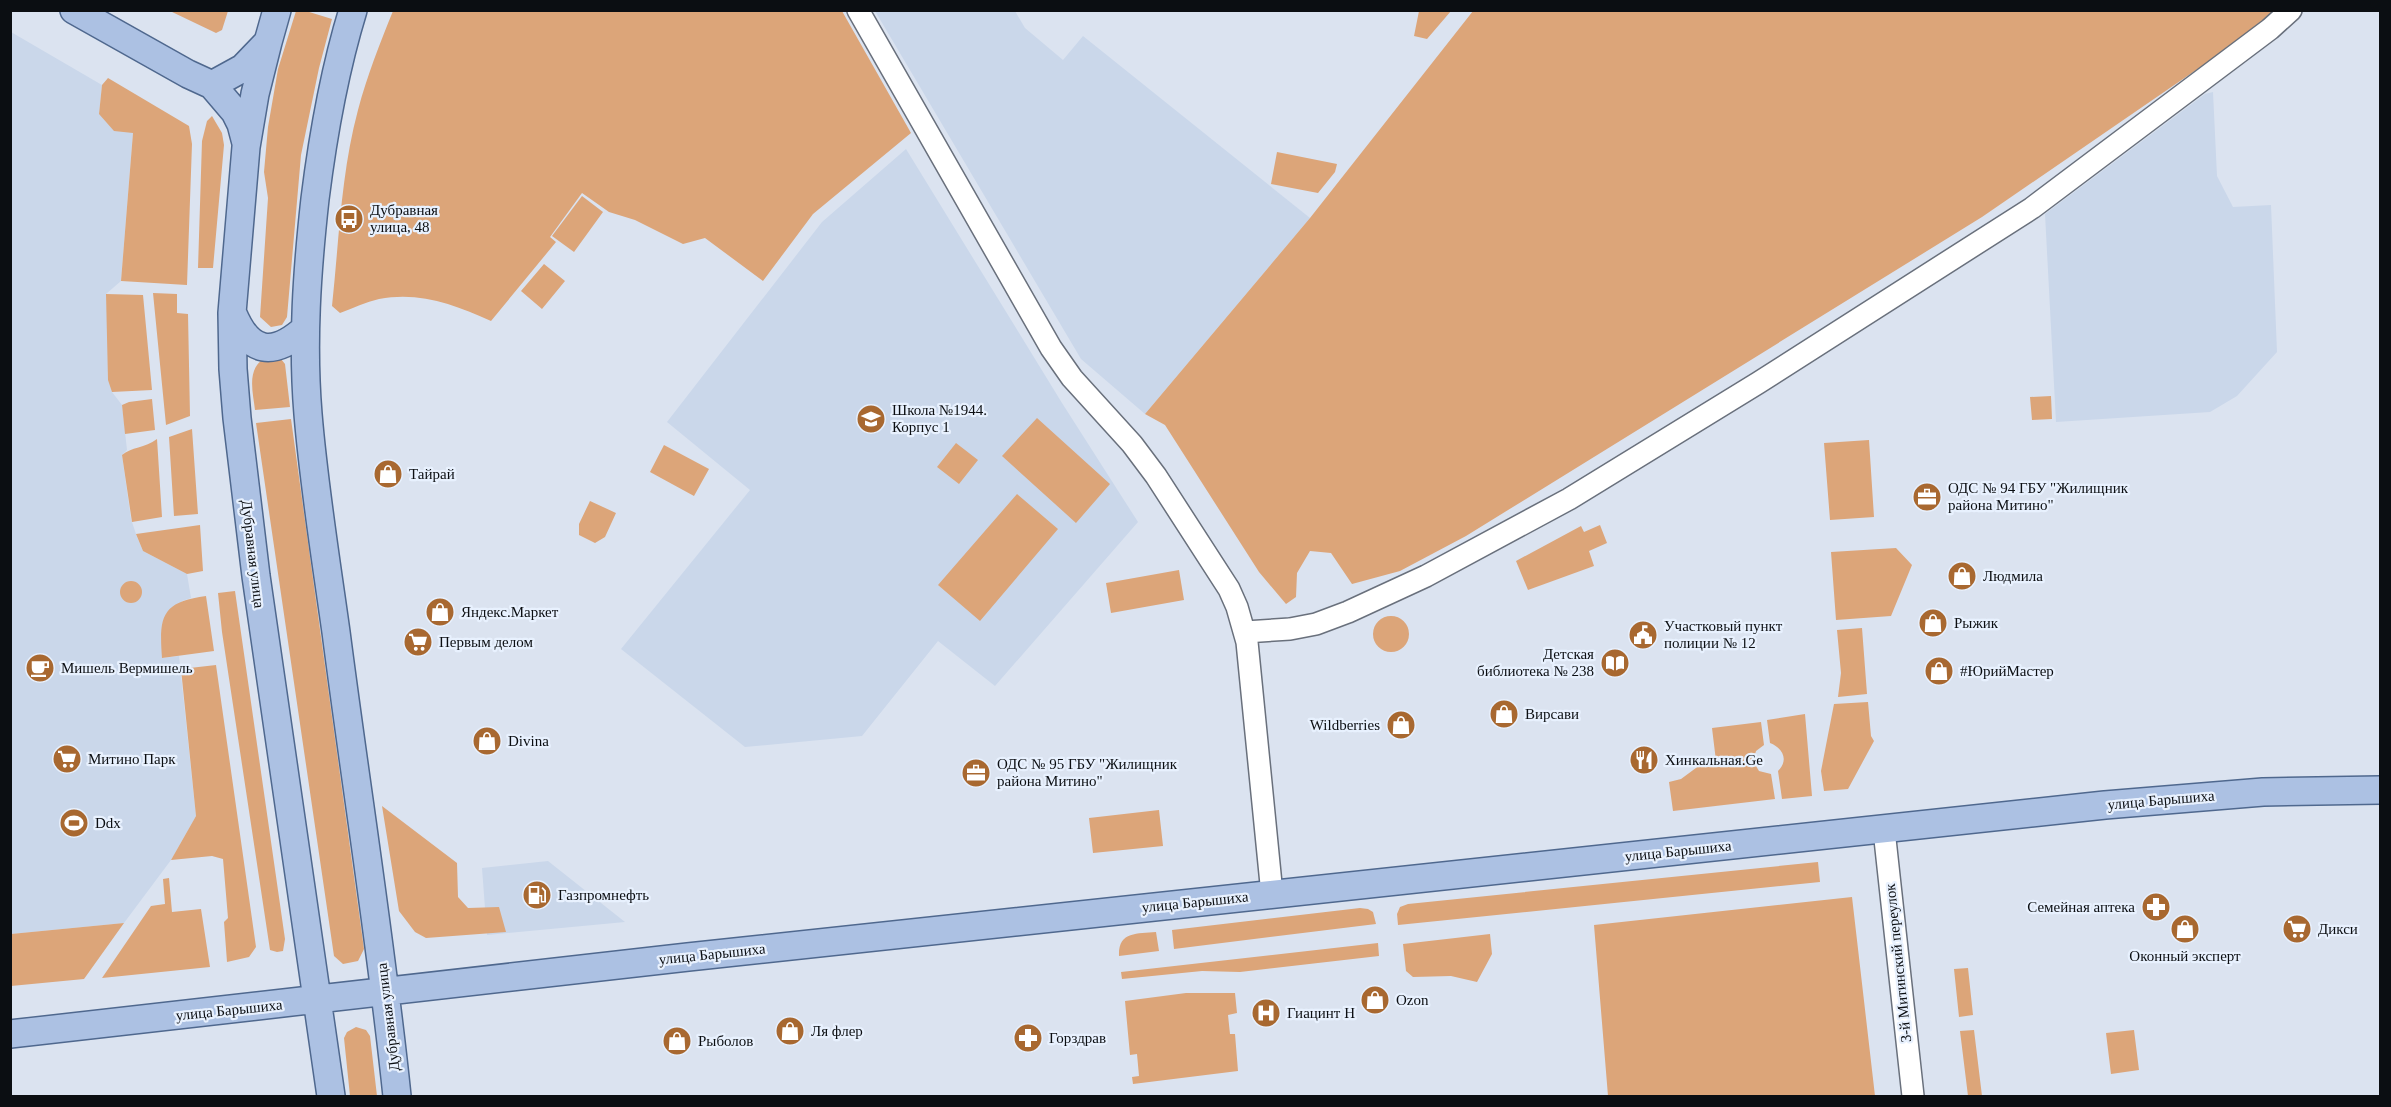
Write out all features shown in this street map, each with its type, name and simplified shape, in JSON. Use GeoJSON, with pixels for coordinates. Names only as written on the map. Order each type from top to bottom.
{"type":"FeatureCollection","features":[{"type":"Feature","properties":{"kind":"main road"},"geometry":{"type":"LineString","coordinates":[[74,10],[212,85],[235,112],[241,124],[246,147]]}},
{"type":"Feature","properties":{"kind":"main road","name":"Дубравная улица"},"geometry":{"type":"LineString","coordinates":[[278,10],[268,42],[246,147],[232,313],[236,409],[248,514],[331,1096]]}},
{"type":"Feature","properties":{"kind":"main road","name":"Дубравная улица"},"geometry":{"type":"LineString","coordinates":[[353,10],[324,127],[306,282],[308,412],[353,765],[386,990],[398,1096]]}},
{"type":"Feature","properties":{"kind":"main road"},"geometry":{"type":"LineString","coordinates":[[212,85],[243,68],[268,42]]}},
{"type":"Feature","properties":{"kind":"main road"},"geometry":{"type":"LineString","coordinates":[[232,313],[245,338],[260,347],[286,344],[305,329]]}},
{"type":"Feature","properties":{"kind":"main road","name":"улица Барышиха"},"geometry":{"type":"LineString","coordinates":[[10,1034],[318,1000],[386,990],[2204,796],[2329,789],[2380,790]]}},
{"type":"Feature","properties":{"kind":"street"},"geometry":{"type":"LineString","coordinates":[[858,10],[1051,348],[1072,378],[1132,444],[1156,476],[1229,589],[1245,632],[1272,894]]}},
{"type":"Feature","properties":{"kind":"street"},"geometry":{"type":"LineString","coordinates":[[1245,632],[1290,629],[1316,624],[1348,612],[1426,576],[1569,499],[1758,383],[2032,208],[2291,10]]}},
{"type":"Feature","properties":{"kind":"street","name":"3-й Митинский переулок"},"geometry":{"type":"LineString","coordinates":[[1884,830],[1913,1096]]}},
{"type":"Feature","properties":{"kind":"shaded area"},"geometry":{"type":"Polygon","coordinates":[[[1419,10],[1451,11],[1427,39],[1414,36],[1419,10]]]}},
{"type":"Feature","properties":{"kind":"shaded area"},"geometry":{"type":"Polygon","coordinates":[[[170,11],[228,11],[222,30],[216,33],[170,11]]]}},
{"type":"Feature","properties":{"kind":"shaded area"},"geometry":{"type":"Polygon","coordinates":[[[296,11],[306,11],[332,19],[301,155],[287,317],[282,325],[271,327],[260,317],[268,198],[264,172],[268,127],[278,69],[296,11]]]}},
{"type":"Feature","properties":{"kind":"shaded area"},"geometry":{"type":"Polygon","coordinates":[[[393,11],[842,11],[911,133],[813,214],[763,281],[705,238],[683,244],[635,220],[609,212],[582,193],[550,237],[556,242],[491,321],[451,305],[409,297],[379,299],[340,313],[332,306],[341,207],[352,134],[374,60],[393,11]]]}},
{"type":"Feature","properties":{"kind":"shaded area"},"geometry":{"type":"Polygon","coordinates":[[[875,11],[1015,11],[1025,28],[1063,60],[1083,36],[1310,218],[1145,414],[1081,359],[875,11]]]}},
{"type":"Feature","properties":{"kind":"shaded area"},"geometry":{"type":"Polygon","coordinates":[[[1473,11],[2282,11],[1982,217],[1466,536],[1400,571],[1352,584],[1331,553],[1310,551],[1297,573],[1296,597],[1286,604],[1259,572],[1165,425],[1145,414],[1310,218],[1473,11]]]}},
{"type":"Feature","properties":{"kind":"shaded area"},"geometry":{"type":"Polygon","coordinates":[[[11,32],[102,85],[99,114],[133,132],[121,281],[106,294],[112,392],[122,405],[127,450],[122,455],[131,519],[137,537],[143,551],[187,574],[191,598],[182,601],[162,658],[179,656],[196,816],[171,860],[124,923],[11,934],[11,32]]]}},
{"type":"Feature","properties":{"kind":"shaded area"},"geometry":{"type":"Polygon","coordinates":[[[108,78],[189,126],[192,144],[187,285],[121,281],[133,133],[114,131],[99,114],[102,85],[108,78]]]}},
{"type":"Feature","properties":{"kind":"shaded area"},"geometry":{"type":"Polygon","coordinates":[[[2213,92],[2217,176],[2233,207],[2271,205],[2277,352],[2237,396],[2210,412],[2056,422],[2045,214],[2205,94],[2213,92]]]}},
{"type":"Feature","properties":{"kind":"shaded area"},"geometry":{"type":"Polygon","coordinates":[[[212,116],[222,133],[224,145],[213,268],[198,268],[202,141],[207,121],[212,116]]]}},
{"type":"Feature","properties":{"kind":"shaded area","name":"Школа №1944. Корпус 1"},"geometry":{"type":"Polygon","coordinates":[[[906,149],[1138,522],[995,686],[938,641],[862,736],[745,747],[621,649],[750,490],[667,422],[822,222],[906,149]]]}},
{"type":"Feature","properties":{"kind":"shaded area"},"geometry":{"type":"Polygon","coordinates":[[[1277,152],[1337,164],[1335,172],[1318,193],[1271,184],[1277,152]]]}},
{"type":"Feature","properties":{"kind":"shaded area"},"geometry":{"type":"Polygon","coordinates":[[[582,196],[603,212],[574,252],[552,236],[582,196]]]}},
{"type":"Feature","properties":{"kind":"shaded area"},"geometry":{"type":"Polygon","coordinates":[[[544,264],[565,281],[542,309],[521,291],[544,264]]]}},
{"type":"Feature","properties":{"kind":"shaded area"},"geometry":{"type":"Polygon","coordinates":[[[153,293],[177,294],[177,313],[188,314],[190,416],[166,425],[153,293]]]}},
{"type":"Feature","properties":{"kind":"shaded area"},"geometry":{"type":"Polygon","coordinates":[[[106,294],[143,295],[152,390],[112,392],[108,380],[106,294]]]}},
{"type":"Feature","properties":{"kind":"shaded area"},"geometry":{"type":"Polygon","coordinates":[[[265,358],[281,359],[285,364],[290,407],[255,410],[253,375],[255,368],[265,358]]]}},
{"type":"Feature","properties":{"kind":"shaded area"},"geometry":{"type":"Polygon","coordinates":[[[2051,396],[2052,419],[2032,420],[2030,397],[2051,396]]]}},
{"type":"Feature","properties":{"kind":"shaded area"},"geometry":{"type":"Polygon","coordinates":[[[152,399],[155,430],[125,434],[122,405],[152,399]]]}},
{"type":"Feature","properties":{"kind":"shaded area"},"geometry":{"type":"Polygon","coordinates":[[[1037,418],[1110,484],[1076,523],[1002,456],[1037,418]]]}},
{"type":"Feature","properties":{"kind":"shaded area"},"geometry":{"type":"Polygon","coordinates":[[[291,419],[364,949],[358,961],[343,964],[334,956],[256,423],[291,419]]]}},
{"type":"Feature","properties":{"kind":"shaded area"},"geometry":{"type":"Polygon","coordinates":[[[192,429],[198,514],[174,516],[169,437],[192,429]]]}},
{"type":"Feature","properties":{"kind":"shaded area"},"geometry":{"type":"Polygon","coordinates":[[[157,439],[162,517],[132,522],[122,455],[157,439]]]}},
{"type":"Feature","properties":{"kind":"shaded area"},"geometry":{"type":"Polygon","coordinates":[[[1869,440],[1874,517],[1830,520],[1824,443],[1869,440]]]}},
{"type":"Feature","properties":{"kind":"shaded area"},"geometry":{"type":"Polygon","coordinates":[[[956,443],[978,460],[959,484],[937,467],[956,443]]]}},
{"type":"Feature","properties":{"kind":"shaded area"},"geometry":{"type":"Polygon","coordinates":[[[664,445],[709,469],[694,496],[650,472],[664,445]]]}},
{"type":"Feature","properties":{"kind":"shaded area"},"geometry":{"type":"Polygon","coordinates":[[[1017,494],[1058,529],[980,621],[938,585],[1017,494]]]}},
{"type":"Feature","properties":{"kind":"shaded area"},"geometry":{"type":"Polygon","coordinates":[[[590,501],[616,513],[605,537],[595,543],[579,535],[579,524],[590,501]]]}},
{"type":"Feature","properties":{"kind":"shaded area"},"geometry":{"type":"Polygon","coordinates":[[[200,525],[203,571],[187,574],[143,551],[136,534],[200,525]]]}},
{"type":"Feature","properties":{"kind":"shaded area"},"geometry":{"type":"Polygon","coordinates":[[[1600,525],[1607,543],[1589,551],[1594,566],[1528,590],[1516,561],[1581,526],[1584,532],[1600,525]]]}},
{"type":"Feature","properties":{"kind":"shaded area"},"geometry":{"type":"Polygon","coordinates":[[[1896,548],[1912,565],[1891,616],[1836,620],[1831,552],[1896,548]]]}},
{"type":"Feature","properties":{"kind":"shaded area"},"geometry":{"type":"Polygon","coordinates":[[[1179,570],[1184,600],[1111,613],[1106,583],[1179,570]]]}},
{"type":"Feature","properties":{"kind":"shaded area"},"geometry":{"type":"Polygon","coordinates":[[[131,581],[139,584],[142,592],[139,600],[131,603],[123,600],[120,592],[123,584],[131,581]]]}},
{"type":"Feature","properties":{"kind":"shaded area"},"geometry":{"type":"Polygon","coordinates":[[[235,591],[285,939],[283,951],[277,952],[270,950],[222,632],[218,593],[235,591]]]}},
{"type":"Feature","properties":{"kind":"shaded area"},"geometry":{"type":"Polygon","coordinates":[[[206,596],[214,651],[162,658],[161,632],[166,614],[180,602],[206,596]]]}},
{"type":"Feature","properties":{"kind":"shaded area"},"geometry":{"type":"Polygon","coordinates":[[[1391,616],[1404,621],[1409,634],[1404,647],[1391,652],[1378,647],[1373,634],[1378,621],[1391,616]]]}},
{"type":"Feature","properties":{"kind":"shaded area"},"geometry":{"type":"Polygon","coordinates":[[[1862,628],[1867,694],[1838,697],[1841,673],[1837,630],[1862,628]]]}},
{"type":"Feature","properties":{"kind":"shaded area"},"geometry":{"type":"Polygon","coordinates":[[[216,665],[256,947],[249,957],[227,962],[224,922],[228,918],[223,859],[212,856],[171,860],[196,816],[181,669],[216,665]]]}},
{"type":"Feature","properties":{"kind":"shaded area"},"geometry":{"type":"Polygon","coordinates":[[[1868,702],[1871,736],[1874,741],[1848,789],[1824,791],[1821,771],[1834,704],[1868,702]]]}},
{"type":"Feature","properties":{"kind":"shaded area"},"geometry":{"type":"Polygon","coordinates":[[[1805,714],[1812,796],[1782,799],[1778,771],[1784,759],[1781,751],[1770,743],[1767,720],[1805,714]]]}},
{"type":"Feature","properties":{"kind":"shaded area"},"geometry":{"type":"Polygon","coordinates":[[[1761,722],[1764,745],[1756,751],[1753,761],[1759,771],[1771,774],[1775,799],[1673,811],[1669,782],[1681,779],[1700,765],[1716,761],[1712,728],[1761,722]]]}},
{"type":"Feature","properties":{"kind":"shaded area"},"geometry":{"type":"Polygon","coordinates":[[[382,806],[457,863],[458,897],[468,908],[499,907],[506,932],[426,938],[415,932],[399,911],[382,806]]]}},
{"type":"Feature","properties":{"kind":"shaded area"},"geometry":{"type":"Polygon","coordinates":[[[1159,810],[1163,846],[1093,853],[1089,818],[1159,810]]]}},
{"type":"Feature","properties":{"kind":"shaded area","name":"Газпромнефть"},"geometry":{"type":"Polygon","coordinates":[[[548,861],[625,922],[487,935],[482,868],[548,861]]]}},
{"type":"Feature","properties":{"kind":"shaded area"},"geometry":{"type":"Polygon","coordinates":[[[1818,862],[1820,882],[1398,925],[1397,914],[1400,907],[1408,904],[1818,862]]]}},
{"type":"Feature","properties":{"kind":"shaded area"},"geometry":{"type":"Polygon","coordinates":[[[169,878],[172,912],[201,909],[210,967],[102,978],[151,906],[165,904],[163,879],[169,878]]]}},
{"type":"Feature","properties":{"kind":"shaded area"},"geometry":{"type":"Polygon","coordinates":[[[1852,897],[1875,1096],[1608,1096],[1594,925],[1852,897]]]}},
{"type":"Feature","properties":{"kind":"shaded area"},"geometry":{"type":"Polygon","coordinates":[[[1360,908],[1373,912],[1376,924],[1174,949],[1172,930],[1360,908]]]}},
{"type":"Feature","properties":{"kind":"shaded area"},"geometry":{"type":"Polygon","coordinates":[[[124,923],[84,979],[11,986],[11,934],[124,923]]]}},
{"type":"Feature","properties":{"kind":"shaded area"},"geometry":{"type":"Polygon","coordinates":[[[1156,932],[1159,951],[1119,956],[1125,938],[1130,935],[1156,932]]]}},
{"type":"Feature","properties":{"kind":"shaded area"},"geometry":{"type":"Polygon","coordinates":[[[1490,934],[1492,954],[1477,982],[1451,976],[1413,977],[1406,971],[1403,944],[1490,934]]]}},
{"type":"Feature","properties":{"kind":"shaded area"},"geometry":{"type":"Polygon","coordinates":[[[1378,943],[1379,956],[1240,972],[1202,971],[1122,979],[1121,972],[1378,943]]]}},
{"type":"Feature","properties":{"kind":"shaded area"},"geometry":{"type":"Polygon","coordinates":[[[1968,968],[1973,1015],[1959,1017],[1954,969],[1968,968]]]}},
{"type":"Feature","properties":{"kind":"shaded area"},"geometry":{"type":"Polygon","coordinates":[[[1186,993],[1235,993],[1237,1013],[1228,1015],[1230,1034],[1235,1034],[1238,1071],[1133,1084],[1132,1077],[1139,1076],[1137,1054],[1130,1055],[1125,1001],[1186,993]]]}},
{"type":"Feature","properties":{"kind":"shaded area"},"geometry":{"type":"Polygon","coordinates":[[[356,1027],[366,1030],[370,1036],[377,1096],[350,1096],[344,1038],[347,1032],[356,1027]]]}},
{"type":"Feature","properties":{"kind":"shaded area"},"geometry":{"type":"Polygon","coordinates":[[[1974,1030],[1982,1096],[1968,1096],[1960,1031],[1974,1030]]]}},
{"type":"Feature","properties":{"kind":"shaded area"},"geometry":{"type":"Polygon","coordinates":[[[2134,1030],[2139,1070],[2111,1074],[2106,1033],[2134,1030]]]}},
{"type":"Feature","properties":{"kind":"place","name":"Дубравная улица, 48"},"geometry":{"type":"Point","coordinates":[349,219]}},
{"type":"Feature","properties":{"kind":"place","name":"Школа №1944. Корпус 1"},"geometry":{"type":"Point","coordinates":[871,419]}},
{"type":"Feature","properties":{"kind":"place","name":"Тайрай"},"geometry":{"type":"Point","coordinates":[388,474]}},
{"type":"Feature","properties":{"kind":"place","name":"ОДС № 94 ГБУ \"Жилищник района Митино\""},"geometry":{"type":"Point","coordinates":[1927,497]}},
{"type":"Feature","properties":{"kind":"place","name":"Людмила"},"geometry":{"type":"Point","coordinates":[1962,576]}},
{"type":"Feature","properties":{"kind":"place","name":"Яндекс.Маркет"},"geometry":{"type":"Point","coordinates":[440,612]}},
{"type":"Feature","properties":{"kind":"place","name":"Рыжик"},"geometry":{"type":"Point","coordinates":[1933,623]}},
{"type":"Feature","properties":{"kind":"place","name":"Участковый пункт полиции № 12"},"geometry":{"type":"Point","coordinates":[1643,635]}},
{"type":"Feature","properties":{"kind":"place","name":"Первым делом"},"geometry":{"type":"Point","coordinates":[418,642]}},
{"type":"Feature","properties":{"kind":"place","name":"Детская библиотека № 238"},"geometry":{"type":"Point","coordinates":[1615,663]}},
{"type":"Feature","properties":{"kind":"place","name":"Мишель Вермишель"},"geometry":{"type":"Point","coordinates":[40,668]}},
{"type":"Feature","properties":{"kind":"place","name":"#ЮрийМастер"},"geometry":{"type":"Point","coordinates":[1939,671]}},
{"type":"Feature","properties":{"kind":"place","name":"Вирсави"},"geometry":{"type":"Point","coordinates":[1504,714]}},
{"type":"Feature","properties":{"kind":"place","name":"Wildberries"},"geometry":{"type":"Point","coordinates":[1401,725]}},
{"type":"Feature","properties":{"kind":"place","name":"Divina"},"geometry":{"type":"Point","coordinates":[487,741]}},
{"type":"Feature","properties":{"kind":"place","name":"Митино Парк"},"geometry":{"type":"Point","coordinates":[67,759]}},
{"type":"Feature","properties":{"kind":"place","name":"Хинкальная.Ge"},"geometry":{"type":"Point","coordinates":[1644,760]}},
{"type":"Feature","properties":{"kind":"place","name":"ОДС № 95 ГБУ \"Жилищник района Митино\""},"geometry":{"type":"Point","coordinates":[976,773]}},
{"type":"Feature","properties":{"kind":"place","name":"Ddx"},"geometry":{"type":"Point","coordinates":[74,823]}},
{"type":"Feature","properties":{"kind":"place","name":"Газпромнефть"},"geometry":{"type":"Point","coordinates":[537,895]}},
{"type":"Feature","properties":{"kind":"place","name":"Семейная аптека"},"geometry":{"type":"Point","coordinates":[2156,907]}},
{"type":"Feature","properties":{"kind":"place","name":"Оконный эксперт"},"geometry":{"type":"Point","coordinates":[2185,929]}},
{"type":"Feature","properties":{"kind":"place","name":"Дикси"},"geometry":{"type":"Point","coordinates":[2297,929]}},
{"type":"Feature","properties":{"kind":"place","name":"Ozon"},"geometry":{"type":"Point","coordinates":[1375,1000]}},
{"type":"Feature","properties":{"kind":"place","name":"Гиацинт Н"},"geometry":{"type":"Point","coordinates":[1266,1013]}},
{"type":"Feature","properties":{"kind":"place","name":"Ля флер"},"geometry":{"type":"Point","coordinates":[790,1031]}},
{"type":"Feature","properties":{"kind":"place","name":"Горздрав"},"geometry":{"type":"Point","coordinates":[1028,1038]}},
{"type":"Feature","properties":{"kind":"place","name":"Рыболов"},"geometry":{"type":"Point","coordinates":[677,1041]}}]}
